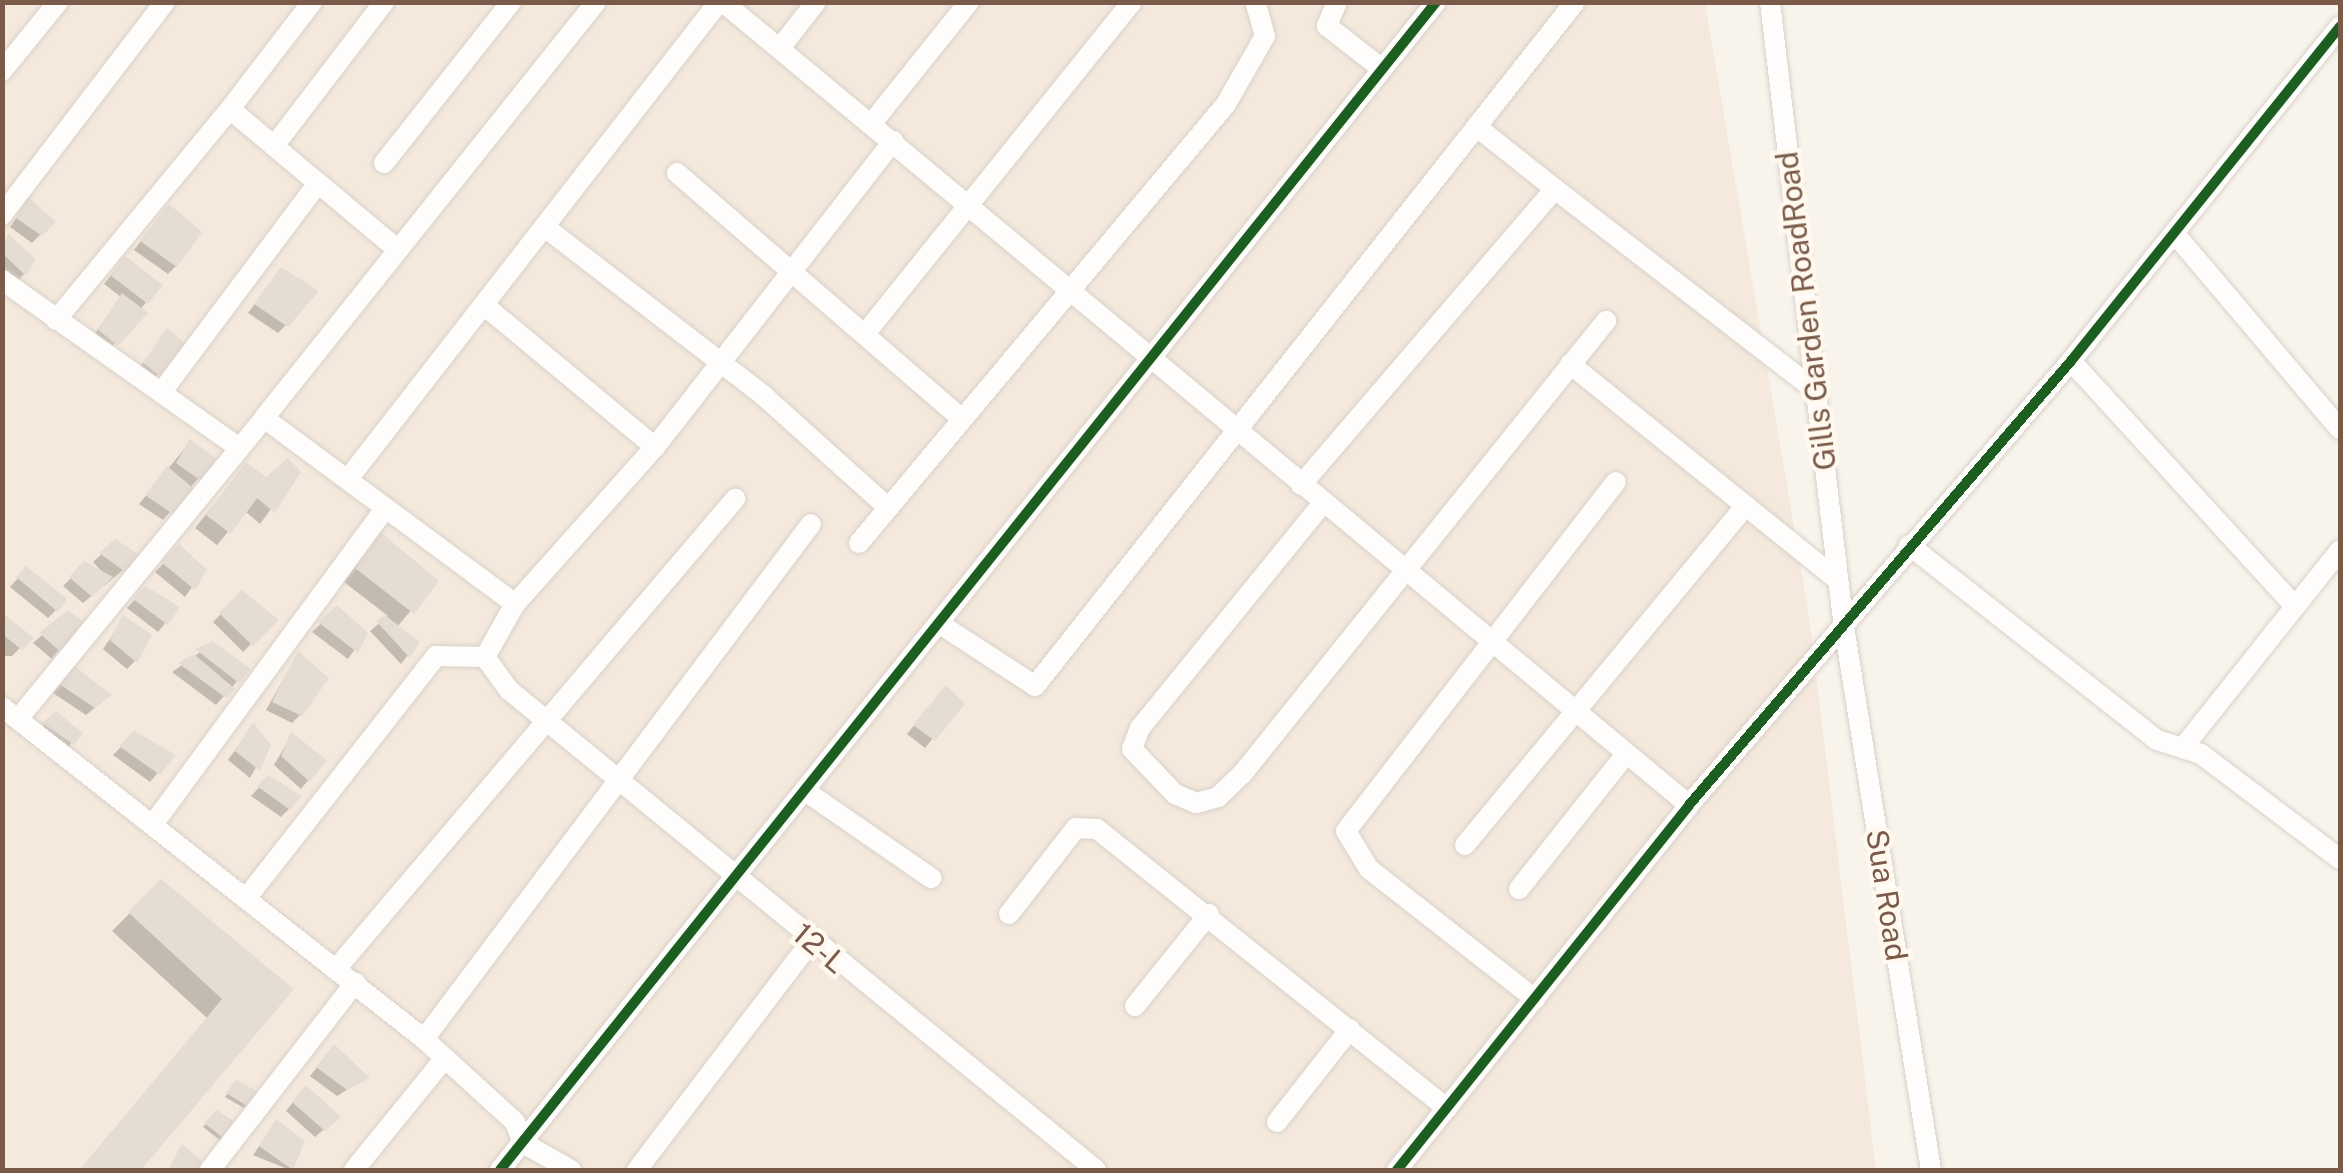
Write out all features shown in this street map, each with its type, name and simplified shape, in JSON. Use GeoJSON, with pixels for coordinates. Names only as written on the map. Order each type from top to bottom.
{"type":"FeatureCollection","features":[{"type":"Feature","properties":{"kind":"street"},"geometry":{"type":"LineString","coordinates":[[2,71],[58,2]]}},
{"type":"Feature","properties":{"kind":"street"},"geometry":{"type":"LineString","coordinates":[[2,215],[165,2]]}},
{"type":"Feature","properties":{"kind":"street"},"geometry":{"type":"LineString","coordinates":[[56,320],[230,109],[312,2]]}},
{"type":"Feature","properties":{"kind":"street"},"geometry":{"type":"LineString","coordinates":[[274,146],[384,2]]}},
{"type":"Feature","properties":{"kind":"street"},"geometry":{"type":"LineString","coordinates":[[384,163],[511,2]]}},
{"type":"Feature","properties":{"kind":"street"},"geometry":{"type":"LineString","coordinates":[[572,1170],[523,1142],[515,1122],[424,1038],[248,896],[10,713],[264,418],[596,2]]}},
{"type":"Feature","properties":{"kind":"street"},"geometry":{"type":"LineString","coordinates":[[348,479],[721,2],[872,123],[1148,358],[1689,805]]}},
{"type":"Feature","properties":{"kind":"street"},"geometry":{"type":"LineString","coordinates":[[780,48],[816,2]]}},
{"type":"Feature","properties":{"kind":"street"},"geometry":{"type":"LineString","coordinates":[[872,123],[969,2]]}},
{"type":"Feature","properties":{"kind":"street"},"geometry":{"type":"LineString","coordinates":[[868,330],[1132,2]]}},
{"type":"Feature","properties":{"kind":"street"},"geometry":{"type":"LineString","coordinates":[[859,543],[960,417],[1071,292],[1257,59],[1265,36],[1255,2]]}},
{"type":"Feature","properties":{"kind":"street"},"geometry":{"type":"LineString","coordinates":[[1337,2],[1327,26],[1381,68]]}},
{"type":"Feature","properties":{"kind":"street"},"geometry":{"type":"LineString","coordinates":[[500,1170],[740,881],[1148,358],[1436,2]]}},
{"type":"Feature","properties":{"kind":"street"},"geometry":{"type":"LineString","coordinates":[[940,624],[1035,686],[1575,2]]}},
{"type":"Feature","properties":{"kind":"street","name":"Gills Garden RoadRoad"},"geometry":{"type":"LineString","coordinates":[[1770,2],[1843,620]]}},
{"type":"Feature","properties":{"kind":"street"},"geometry":{"type":"LineString","coordinates":[[1398,1170],[1689,805],[1843,620],[2071,360],[2340,26]]}},
{"type":"Feature","properties":{"kind":"street"},"geometry":{"type":"LineString","coordinates":[[230,109],[398,250]]}},
{"type":"Feature","properties":{"kind":"street"},"geometry":{"type":"LineString","coordinates":[[1477,127],[1816,391]]}},
{"type":"Feature","properties":{"kind":"street"},"geometry":{"type":"LineString","coordinates":[[248,896],[436,656],[485,657],[515,604],[654,448],[893,141]]}},
{"type":"Feature","properties":{"kind":"street"},"geometry":{"type":"LineString","coordinates":[[677,173],[868,330],[960,417]]}},
{"type":"Feature","properties":{"kind":"street"},"geometry":{"type":"LineString","coordinates":[[162,392],[318,184]]}},
{"type":"Feature","properties":{"kind":"street"},"geometry":{"type":"LineString","coordinates":[[1301,485],[1555,189]]}},
{"type":"Feature","properties":{"kind":"street"},"geometry":{"type":"LineString","coordinates":[[546,228],[718,361],[886,506]]}},
{"type":"Feature","properties":{"kind":"street"},"geometry":{"type":"LineString","coordinates":[[2175,234],[2340,429]]}},
{"type":"Feature","properties":{"kind":"street"},"geometry":{"type":"LineString","coordinates":[[2,280],[239,448]]}},
{"type":"Feature","properties":{"kind":"street"},"geometry":{"type":"LineString","coordinates":[[485,306],[654,448]]}},
{"type":"Feature","properties":{"kind":"street"},"geometry":{"type":"LineString","coordinates":[[1323,503],[1140,728],[1132,750],[1145,770],[1196,803],[1218,798],[1400,568],[1606,321]]}},
{"type":"Feature","properties":{"kind":"street"},"geometry":{"type":"LineString","coordinates":[[2071,360],[2295,606]]}},
{"type":"Feature","properties":{"kind":"street"},"geometry":{"type":"LineString","coordinates":[[1570,364],[1838,580]]}},
{"type":"Feature","properties":{"kind":"street"},"geometry":{"type":"LineString","coordinates":[[264,418],[515,604]]}},
{"type":"Feature","properties":{"kind":"street"},"geometry":{"type":"LineString","coordinates":[[1535,999],[1370,869],[1346,831],[1616,482]]}},
{"type":"Feature","properties":{"kind":"street"},"geometry":{"type":"LineString","coordinates":[[336,970],[735,500]]}},
{"type":"Feature","properties":{"kind":"street"},"geometry":{"type":"LineString","coordinates":[[1465,845],[1571,709],[1745,506]]}},
{"type":"Feature","properties":{"kind":"street"},"geometry":{"type":"LineString","coordinates":[[154,823],[384,510]]}},
{"type":"Feature","properties":{"kind":"street"},"geometry":{"type":"LineString","coordinates":[[424,1038],[620,786],[811,524]]}},
{"type":"Feature","properties":{"kind":"street"},"geometry":{"type":"LineString","coordinates":[[1909,545],[2157,740],[2185,745],[2340,859]]}},
{"type":"Feature","properties":{"kind":"street"},"geometry":{"type":"LineString","coordinates":[[2185,745],[2340,550]]}},
{"type":"Feature","properties":{"kind":"street","name":"Sua Road"},"geometry":{"type":"LineString","coordinates":[[1843,620],[1930,1170]]}},
{"type":"Feature","properties":{"kind":"street","name":"12-L"},"geometry":{"type":"LineString","coordinates":[[485,657],[546,724],[810,942],[1096,1170]]}},
{"type":"Feature","properties":{"kind":"street"},"geometry":{"type":"LineString","coordinates":[[1519,889],[1626,754]]}},
{"type":"Feature","properties":{"kind":"street"},"geometry":{"type":"LineString","coordinates":[[808,793],[931,878]]}},
{"type":"Feature","properties":{"kind":"street"},"geometry":{"type":"LineString","coordinates":[[1009,914],[1076,828],[1120,842],[1447,1108]]}},
{"type":"Feature","properties":{"kind":"street"},"geometry":{"type":"LineString","coordinates":[[1135,1006],[1209,914]]}},
{"type":"Feature","properties":{"kind":"street"},"geometry":{"type":"LineString","coordinates":[[636,1170],[810,942]]}},
{"type":"Feature","properties":{"kind":"street"},"geometry":{"type":"LineString","coordinates":[[210,1170],[355,982]]}},
{"type":"Feature","properties":{"kind":"street"},"geometry":{"type":"LineString","coordinates":[[1277,1122],[1350,1029]]}},
{"type":"Feature","properties":{"kind":"street"},"geometry":{"type":"LineString","coordinates":[[354,1170],[445,1058]]}},
{"type":"Feature","properties":{"kind":"shaded area"},"geometry":{"type":"Polygon","coordinates":[[[2,3],[1705,3],[1808,609],[1876,1170],[3,1170],[2,3]]]}},
{"type":"Feature","properties":{"kind":"building"},"geometry":{"type":"Polygon","coordinates":[[[28,197],[56,222],[42,236],[16,218],[28,197]]]}},
{"type":"Feature","properties":{"kind":"building"},"geometry":{"type":"Polygon","coordinates":[[[169,204],[202,232],[177,267],[140,241],[169,204]]]}},
{"type":"Feature","properties":{"kind":"building"},"geometry":{"type":"Polygon","coordinates":[[[8,234],[36,259],[26,276],[2,253],[8,234]]]}},
{"type":"Feature","properties":{"kind":"building"},"geometry":{"type":"Polygon","coordinates":[[[125,256],[163,285],[148,304],[110,275],[125,256]]]}},
{"type":"Feature","properties":{"kind":"building"},"geometry":{"type":"Polygon","coordinates":[[[281,267],[319,291],[288,327],[254,304],[281,267]]]}},
{"type":"Feature","properties":{"kind":"building"},"geometry":{"type":"Polygon","coordinates":[[[122,293],[148,313],[118,346],[98,330],[122,293]]]}},
{"type":"Feature","properties":{"kind":"building"},"geometry":{"type":"Polygon","coordinates":[[[167,328],[185,343],[160,376],[143,363],[167,328]]]}},
{"type":"Feature","properties":{"kind":"building"},"geometry":{"type":"Polygon","coordinates":[[[190,439],[218,460],[200,480],[176,463],[190,439]]]}},
{"type":"Feature","properties":{"kind":"building"},"geometry":{"type":"Polygon","coordinates":[[[288,458],[301,472],[275,513],[257,498],[231,534],[206,515],[246,462],[266,477],[288,458]]]}},
{"type":"Feature","properties":{"kind":"building"},"geometry":{"type":"Polygon","coordinates":[[[167,466],[193,488],[173,514],[145,495],[167,466]]]}},
{"type":"Feature","properties":{"kind":"building"},"geometry":{"type":"Polygon","coordinates":[[[378,530],[439,581],[414,614],[355,568],[378,530]]]}},
{"type":"Feature","properties":{"kind":"building"},"geometry":{"type":"Polygon","coordinates":[[[115,539],[143,557],[127,573],[99,553],[115,539]]]}},
{"type":"Feature","properties":{"kind":"building"},"geometry":{"type":"Polygon","coordinates":[[[179,544],[207,570],[195,590],[161,562],[179,544]]]}},
{"type":"Feature","properties":{"kind":"building"},"geometry":{"type":"Polygon","coordinates":[[[84,561],[113,577],[92,597],[69,577],[84,561]]]}},
{"type":"Feature","properties":{"kind":"building"},"geometry":{"type":"Polygon","coordinates":[[[26,566],[67,599],[58,612],[16,577],[26,566]]]}},
{"type":"Feature","properties":{"kind":"building"},"geometry":{"type":"Polygon","coordinates":[[[145,586],[180,607],[168,625],[133,599],[145,586]]]}},
{"type":"Feature","properties":{"kind":"building"},"geometry":{"type":"Polygon","coordinates":[[[242,590],[279,620],[253,646],[219,613],[242,590]]]}},
{"type":"Feature","properties":{"kind":"building"},"geometry":{"type":"Polygon","coordinates":[[[337,605],[368,633],[358,653],[318,622],[337,605]]]}},
{"type":"Feature","properties":{"kind":"building"},"geometry":{"type":"Polygon","coordinates":[[[68,610],[84,622],[62,653],[39,633],[68,610]]]}},
{"type":"Feature","properties":{"kind":"building"},"geometry":{"type":"Polygon","coordinates":[[[2,613],[34,638],[22,650],[2,634],[2,613]]]}},
{"type":"Feature","properties":{"kind":"building"},"geometry":{"type":"Polygon","coordinates":[[[123,615],[152,635],[137,663],[110,640],[123,615]]]}},
{"type":"Feature","properties":{"kind":"building"},"geometry":{"type":"Polygon","coordinates":[[[385,615],[420,642],[410,658],[376,621],[385,615]]]}},
{"type":"Feature","properties":{"kind":"building"},"geometry":{"type":"Polygon","coordinates":[[[212,641],[251,669],[239,683],[195,649],[212,641]]]}},
{"type":"Feature","properties":{"kind":"building"},"geometry":{"type":"Polygon","coordinates":[[[298,651],[329,678],[302,716],[272,702],[298,651]]]}},
{"type":"Feature","properties":{"kind":"building"},"geometry":{"type":"Polygon","coordinates":[[[194,654],[235,689],[226,698],[178,663],[194,654]]]}},
{"type":"Feature","properties":{"kind":"building"},"geometry":{"type":"Polygon","coordinates":[[[73,665],[112,695],[95,708],[59,684],[73,665]]]}},
{"type":"Feature","properties":{"kind":"building"},"geometry":{"type":"Polygon","coordinates":[[[946,685],[965,704],[935,741],[913,725],[946,685]]]}},
{"type":"Feature","properties":{"kind":"building"},"geometry":{"type":"Polygon","coordinates":[[[56,711],[83,733],[74,745],[42,723],[56,711]]]}},
{"type":"Feature","properties":{"kind":"building"},"geometry":{"type":"Polygon","coordinates":[[[253,722],[271,745],[260,771],[235,751],[253,722]]]}},
{"type":"Feature","properties":{"kind":"building"},"geometry":{"type":"Polygon","coordinates":[[[134,731],[176,755],[160,775],[119,746],[134,731]]]}},
{"type":"Feature","properties":{"kind":"building"},"geometry":{"type":"Polygon","coordinates":[[[291,732],[327,760],[310,782],[281,756],[291,732]]]}},
{"type":"Feature","properties":{"kind":"building"},"geometry":{"type":"Polygon","coordinates":[[[268,775],[302,796],[290,810],[257,786],[268,775]]]}},
{"type":"Feature","properties":{"kind":"building"},"geometry":{"type":"Polygon","coordinates":[[[161,879],[294,989],[141,1170],[80,1170],[222,999],[128,912],[161,879]]]}},
{"type":"Feature","properties":{"kind":"building"},"geometry":{"type":"Polygon","coordinates":[[[334,1044],[370,1078],[347,1090],[316,1067],[334,1044]]]}},
{"type":"Feature","properties":{"kind":"building"},"geometry":{"type":"Polygon","coordinates":[[[236,1080],[259,1092],[249,1107],[226,1093],[236,1080]]]}},
{"type":"Feature","properties":{"kind":"building"},"geometry":{"type":"Polygon","coordinates":[[[306,1085],[341,1117],[325,1131],[292,1102],[306,1085]]]}},
{"type":"Feature","properties":{"kind":"building"},"geometry":{"type":"Polygon","coordinates":[[[217,1110],[233,1121],[226,1140],[204,1123],[217,1110]]]}},
{"type":"Feature","properties":{"kind":"building"},"geometry":{"type":"Polygon","coordinates":[[[276,1119],[305,1141],[293,1170],[259,1146],[276,1119]]]}},
{"type":"Feature","properties":{"kind":"building"},"geometry":{"type":"Polygon","coordinates":[[[182,1144],[202,1161],[198,1170],[168,1170],[182,1144]]]}},
{"type":"Feature","properties":{"kind":"cycle path"},"geometry":{"type":"LineString","coordinates":[[500,1170],[1436,2]]}},
{"type":"Feature","properties":{"kind":"cycle path"},"geometry":{"type":"LineString","coordinates":[[1397,1170],[1689,805],[2071,361],[2340,27]]}}]}
